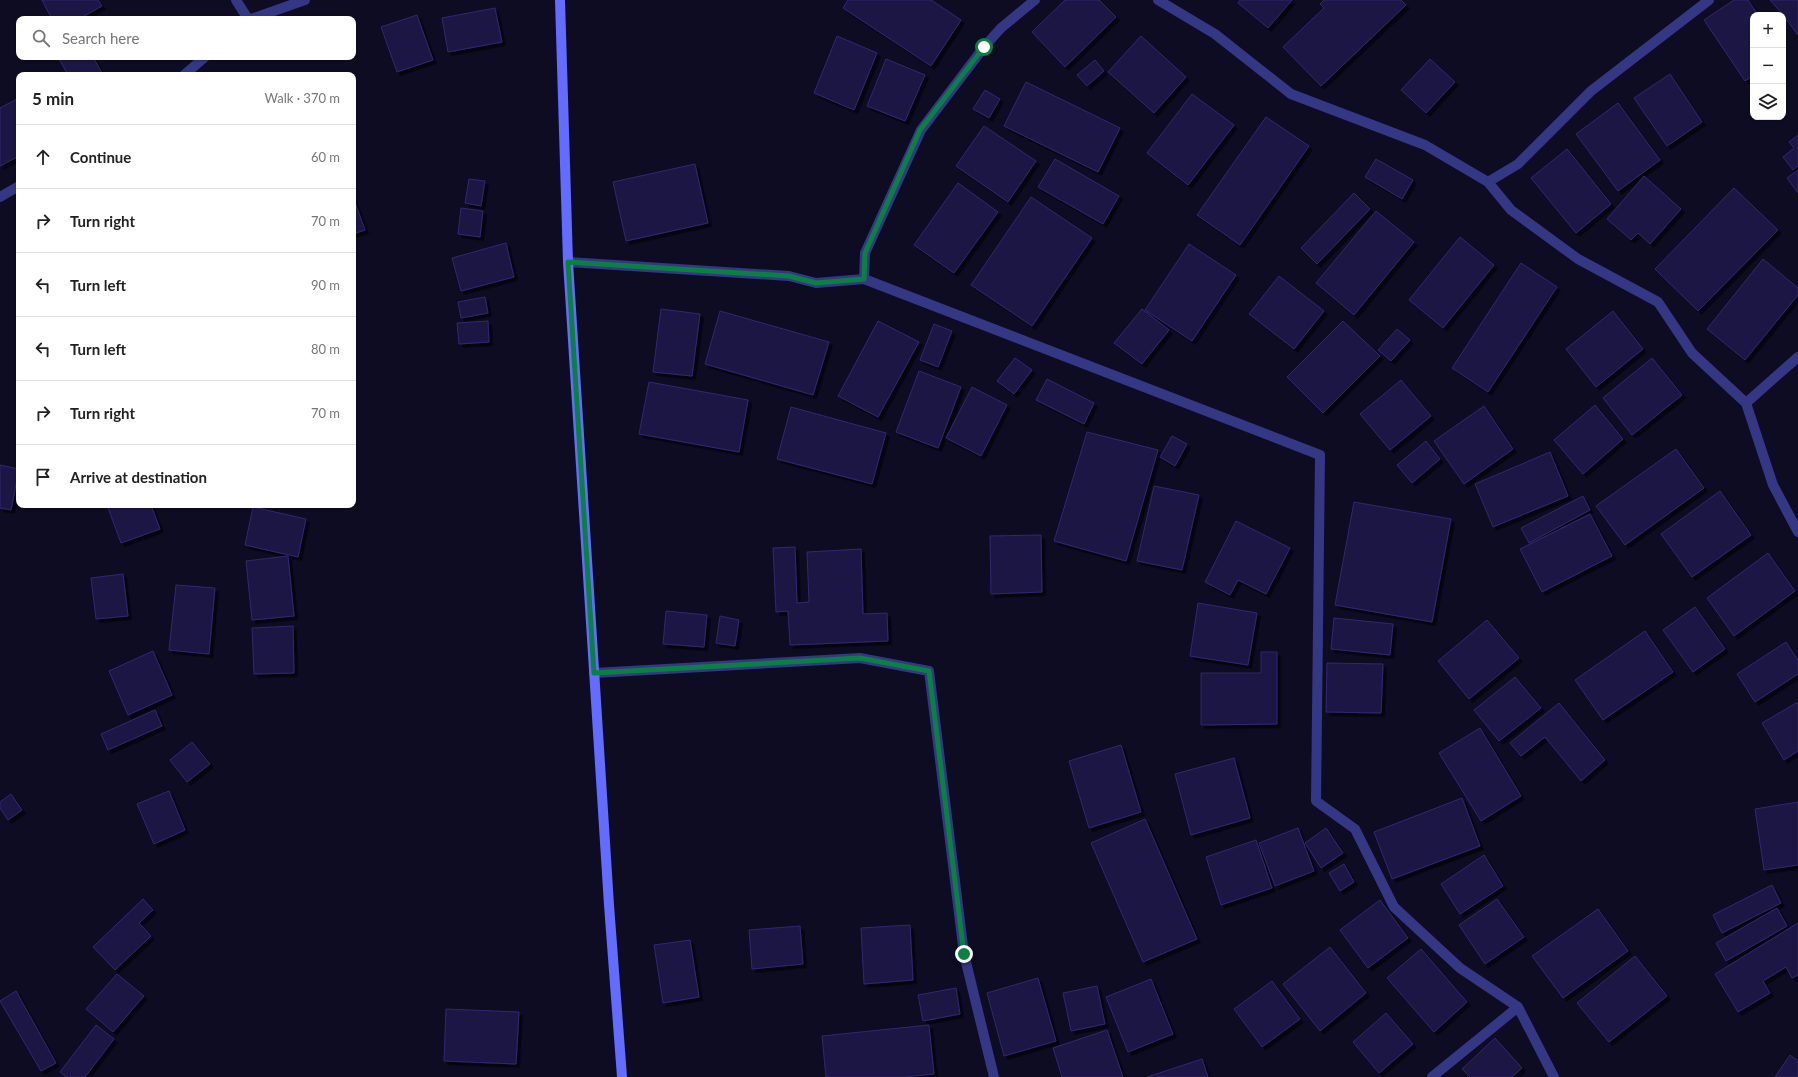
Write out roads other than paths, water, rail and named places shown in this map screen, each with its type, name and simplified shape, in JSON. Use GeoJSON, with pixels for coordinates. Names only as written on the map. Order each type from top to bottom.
{"type":"FeatureCollection","features":[{"type":"Feature","properties":{"kind":"main road"},"geometry":{"type":"LineString","coordinates":[[560,0],[568,262],[594,673],[622,1077]]}},
{"type":"Feature","properties":{"kind":"street"},"geometry":{"type":"LineString","coordinates":[[236,0],[246,16]]}},
{"type":"Feature","properties":{"kind":"street"},"geometry":{"type":"LineString","coordinates":[[260,16],[305,0]]}},
{"type":"Feature","properties":{"kind":"street"},"geometry":{"type":"LineString","coordinates":[[864,279],[865,253],[920,130],[984,47],[1001,28],[1035,0]]}},
{"type":"Feature","properties":{"kind":"street"},"geometry":{"type":"LineString","coordinates":[[1158,0],[1215,34],[1291,94],[1425,145],[1488,182],[1511,210],[1578,259],[1658,302],[1692,353],[1746,402],[1773,485],[1798,532]]}},
{"type":"Feature","properties":{"kind":"street"},"geometry":{"type":"LineString","coordinates":[[1488,182],[1518,164],[1591,91],[1709,0]]}},
{"type":"Feature","properties":{"kind":"street"},"geometry":{"type":"LineString","coordinates":[[188,72],[202,60]]}},
{"type":"Feature","properties":{"kind":"street"},"geometry":{"type":"LineString","coordinates":[[0,197],[16,188]]}},
{"type":"Feature","properties":{"kind":"street"},"geometry":{"type":"LineString","coordinates":[[568,262],[789,276],[816,283],[864,279],[1320,455],[1316,801],[1355,829],[1394,908],[1460,968],[1518,1007],[1554,1077]]}},
{"type":"Feature","properties":{"kind":"street"},"geometry":{"type":"LineString","coordinates":[[1746,402],[1798,357]]}},
{"type":"Feature","properties":{"kind":"street"},"geometry":{"type":"LineString","coordinates":[[594,673],[860,658],[929,671],[964,954],[994,1077]]}},
{"type":"Feature","properties":{"kind":"street"},"geometry":{"type":"LineString","coordinates":[[1432,1077],[1518,1007]]}}]}
